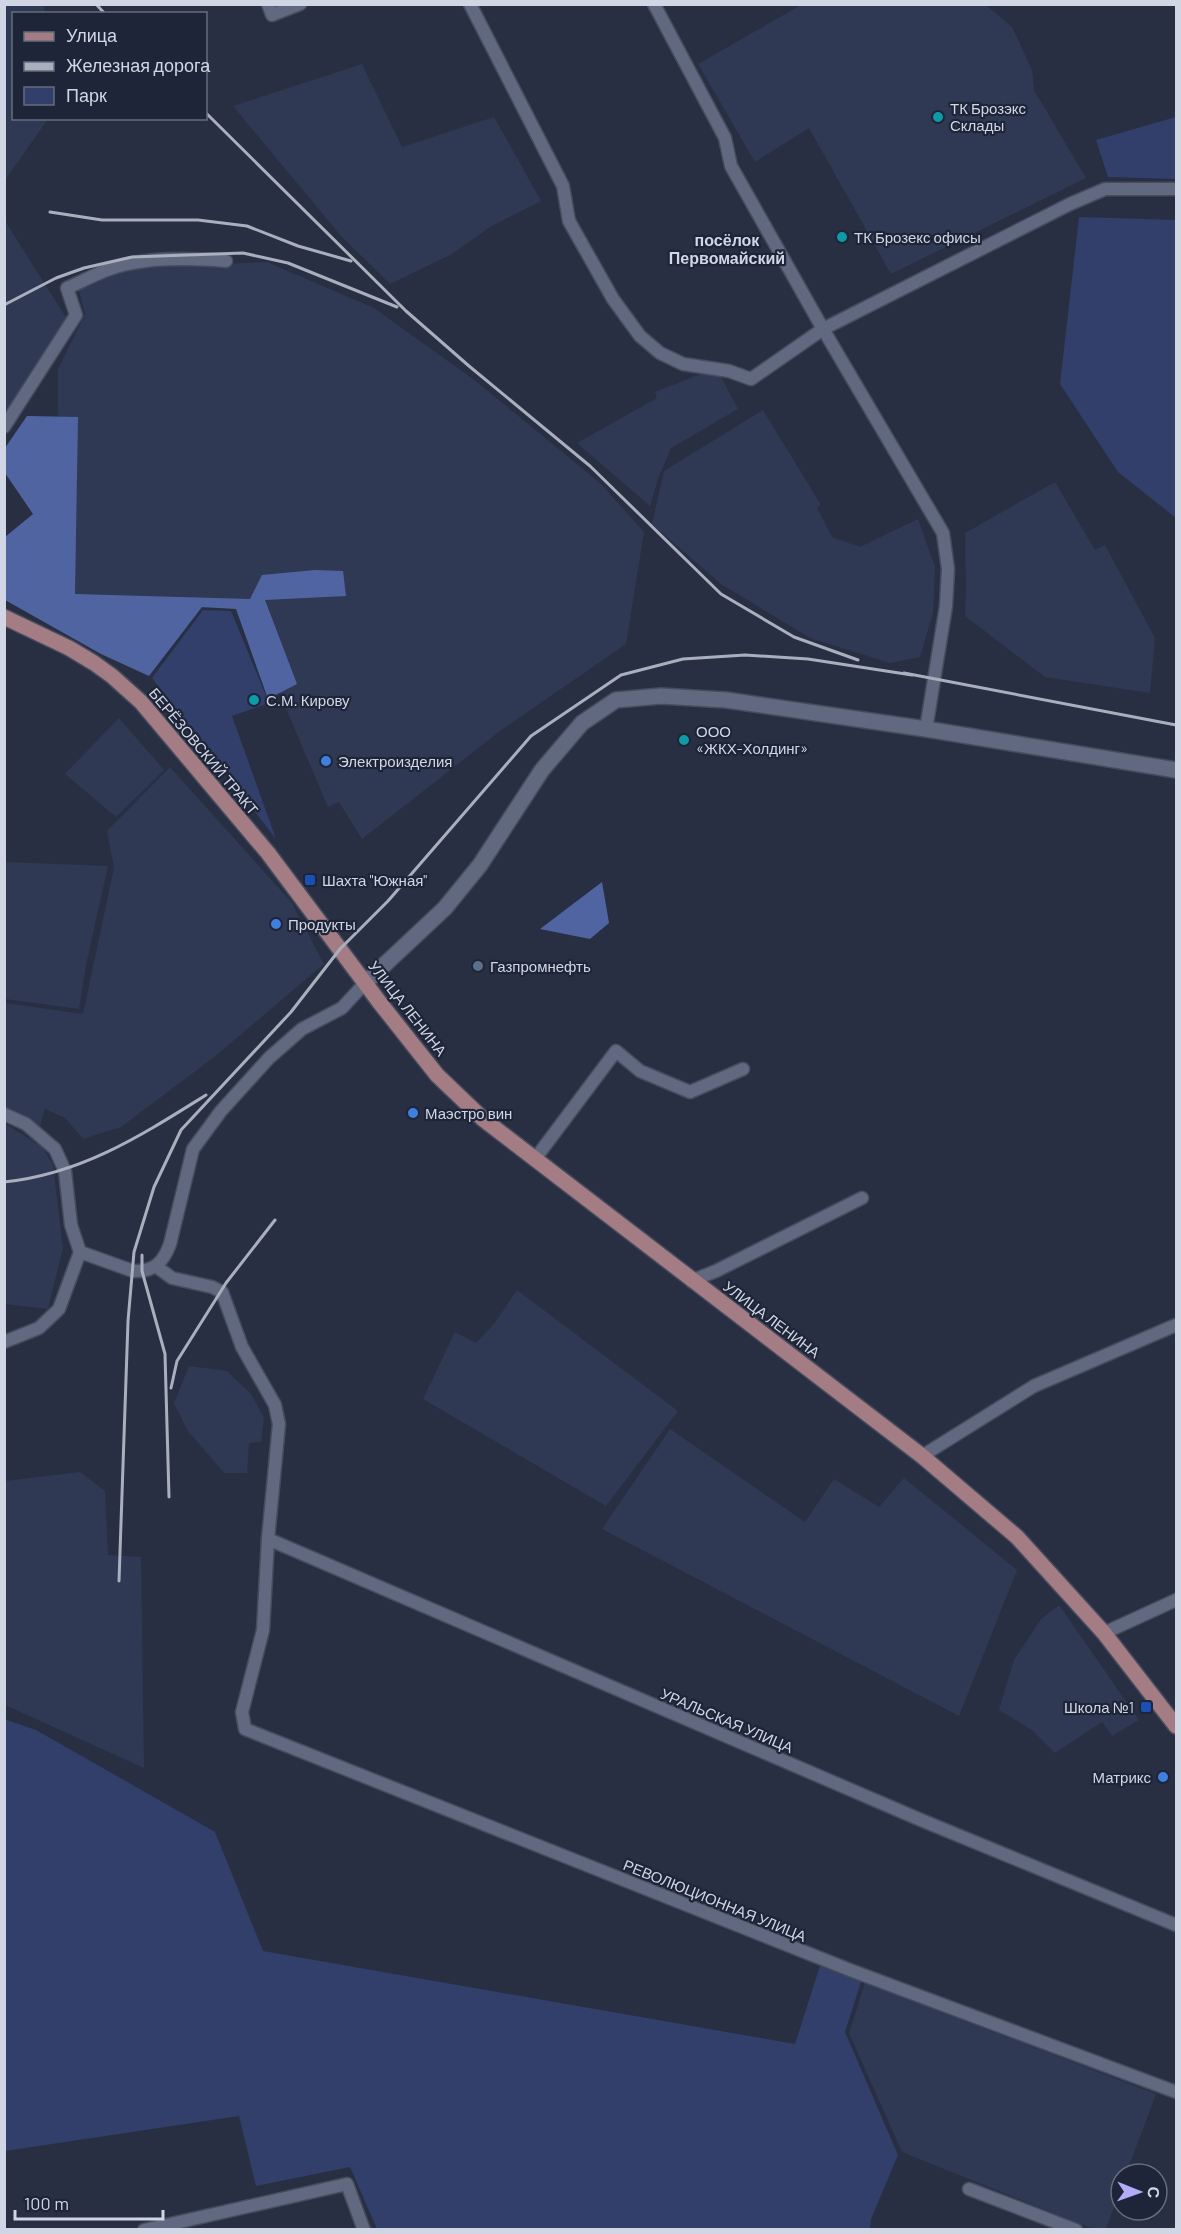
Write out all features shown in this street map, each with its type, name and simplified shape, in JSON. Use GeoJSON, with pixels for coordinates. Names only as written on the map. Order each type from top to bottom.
{"type":"FeatureCollection","features":[{"type":"Feature","properties":{"kind":"main road","name":"БЕРЁЗОВСКИЙ ТРАКТ"},"geometry":{"type":"LineString","coordinates":[[4,618],[69,648],[94,663],[141,702],[268,853],[340,949]]}},
{"type":"Feature","properties":{"kind":"main road","name":"УЛИЦА ЛЕНИНА"},"geometry":{"type":"LineString","coordinates":[[340,949],[437,1075],[483,1119],[922,1456],[1017,1537],[1104,1633],[1176,1726]]}},
{"type":"Feature","properties":{"kind":"street"},"geometry":{"type":"LineString","coordinates":[[270,10],[300,4]]}},
{"type":"Feature","properties":{"kind":"street"},"geometry":{"type":"LineString","coordinates":[[470,4],[563,186],[568,221],[613,299],[640,336],[660,353],[682,364],[729,371],[751,379],[823,329],[1070,204],[1105,189],[1176,189]]}},
{"type":"Feature","properties":{"kind":"street"},"geometry":{"type":"LineString","coordinates":[[654,4],[725,138],[731,166],[823,329],[943,533],[948,569],[946,606],[926,729]]}},
{"type":"Feature","properties":{"kind":"street"},"geometry":{"type":"LineString","coordinates":[[4,427],[76,315],[67,288],[112,268],[154,260],[225,261]]}},
{"type":"Feature","properties":{"kind":"street"},"geometry":{"type":"LineString","coordinates":[[80,1252],[133,1271],[157,1267],[165,1257],[170,1244],[193,1149],[221,1111],[269,1058],[302,1029],[342,1008],[365,982],[446,908],[480,865],[542,770],[582,723],[616,700],[661,696],[726,700],[926,729],[1176,770]]}},
{"type":"Feature","properties":{"kind":"street"},"geometry":{"type":"LineString","coordinates":[[535,1159],[616,1051],[640,1071],[690,1092],[743,1069]]}},
{"type":"Feature","properties":{"kind":"street"},"geometry":{"type":"LineString","coordinates":[[4,1113],[26,1124],[55,1149],[65,1171],[71,1225],[80,1252],[59,1309],[39,1328],[4,1342]]}},
{"type":"Feature","properties":{"kind":"street"},"geometry":{"type":"LineString","coordinates":[[692,1281],[862,1198]]}},
{"type":"Feature","properties":{"kind":"street"},"geometry":{"type":"LineString","coordinates":[[157,1267],[172,1278],[212,1287],[222,1293],[242,1347],[275,1405],[279,1424],[268,1539]]}},
{"type":"Feature","properties":{"kind":"street"},"geometry":{"type":"LineString","coordinates":[[922,1456],[1034,1386],[1176,1325]]}},
{"type":"Feature","properties":{"kind":"street","name":"РЕВОЛЮЦИОННАЯ УЛИЦА"},"geometry":{"type":"LineString","coordinates":[[268,1539],[263,1630],[242,1712],[244,1729],[850,1970],[1176,2092]]}},
{"type":"Feature","properties":{"kind":"street","name":"УРАЛЬСКАЯ УЛИЦА"},"geometry":{"type":"LineString","coordinates":[[268,1539],[910,1815],[1176,1925]]}},
{"type":"Feature","properties":{"kind":"street"},"geometry":{"type":"LineString","coordinates":[[1104,1633],[1176,1600]]}},
{"type":"Feature","properties":{"kind":"street"},"geometry":{"type":"LineString","coordinates":[[144,2229],[346,2184],[364,2229]]}},
{"type":"Feature","properties":{"kind":"street"},"geometry":{"type":"LineString","coordinates":[[969,2189],[1076,2229]]}},
{"type":"Feature","properties":{"kind":"shaded area"},"geometry":{"type":"Polygon","coordinates":[[[5,4],[44,5],[45,12],[12,12],[12,120],[47,120],[5,180],[5,4]]]}},
{"type":"Feature","properties":{"kind":"shaded area"},"geometry":{"type":"Polygon","coordinates":[[[801,5],[986,5],[1012,27],[1032,70],[1034,90],[1086,178],[891,274],[809,128],[755,162],[698,64],[801,5]]]}},
{"type":"Feature","properties":{"kind":"shaded area"},"geometry":{"type":"Polygon","coordinates":[[[362,64],[402,147],[494,117],[541,201],[490,227],[452,254],[390,284],[341,236],[233,106],[362,64]]]}},
{"type":"Feature","properties":{"kind":"shaded area"},"geometry":{"type":"Polygon","coordinates":[[[5,221],[67,319],[5,417],[5,221]]]}},
{"type":"Feature","properties":{"kind":"shaded area"},"geometry":{"type":"Polygon","coordinates":[[[267,262],[374,308],[477,382],[600,483],[644,532],[626,644],[500,731],[362,839],[339,802],[328,807],[243,608],[57,607],[58,369],[85,314],[78,287],[134,268],[267,262]]]}},
{"type":"Feature","properties":{"kind":"shaded area"},"geometry":{"type":"Polygon","coordinates":[[[708,371],[720,375],[738,409],[671,448],[650,506],[577,443],[657,398],[655,392],[708,371]]]}},
{"type":"Feature","properties":{"kind":"shaded area"},"geometry":{"type":"Polygon","coordinates":[[[763,410],[821,505],[817,508],[832,537],[860,547],[918,519],[935,567],[933,613],[920,657],[890,663],[810,638],[721,584],[652,524],[664,471],[763,410]]]}},
{"type":"Feature","properties":{"kind":"shaded area"},"geometry":{"type":"Polygon","coordinates":[[[27,416],[78,417],[75,594],[250,599],[262,575],[315,570],[343,571],[346,596],[265,600],[297,684],[268,699],[236,609],[202,607],[149,676],[101,654],[5,600],[5,537],[33,514],[5,473],[5,448],[27,416]]]}},
{"type":"Feature","properties":{"kind":"shaded area"},"geometry":{"type":"Polygon","coordinates":[[[1055,482],[1095,550],[1105,545],[1155,638],[1150,693],[1045,677],[965,616],[965,533],[1055,482]]]}},
{"type":"Feature","properties":{"kind":"shaded area"},"geometry":{"type":"Polygon","coordinates":[[[119,718],[164,770],[116,817],[65,774],[119,718]]]}},
{"type":"Feature","properties":{"kind":"shaded area"},"geometry":{"type":"Polygon","coordinates":[[[170,767],[292,903],[324,964],[213,1058],[121,1127],[83,1139],[65,1118],[45,1109],[40,1126],[5,1107],[5,1003],[83,1014],[114,868],[107,831],[170,767]]]}},
{"type":"Feature","properties":{"kind":"shaded area"},"geometry":{"type":"Polygon","coordinates":[[[5,862],[108,866],[86,965],[79,1009],[5,999],[5,862]]]}},
{"type":"Feature","properties":{"kind":"shaded area"},"geometry":{"type":"Polygon","coordinates":[[[602,882],[609,923],[590,939],[540,929],[602,882]]]}},
{"type":"Feature","properties":{"kind":"shaded area"},"geometry":{"type":"Polygon","coordinates":[[[4,1123],[42,1147],[53,1165],[63,1248],[48,1309],[5,1304],[4,1123]]]}},
{"type":"Feature","properties":{"kind":"shaded area"},"geometry":{"type":"Polygon","coordinates":[[[517,1290],[678,1411],[606,1506],[423,1399],[455,1332],[476,1343],[494,1324],[517,1290]]]}},
{"type":"Feature","properties":{"kind":"shaded area"},"geometry":{"type":"Polygon","coordinates":[[[189,1366],[227,1371],[251,1394],[264,1418],[261,1442],[249,1443],[247,1473],[224,1473],[188,1431],[174,1403],[189,1366]]]}},
{"type":"Feature","properties":{"kind":"shaded area"},"geometry":{"type":"Polygon","coordinates":[[[670,1429],[805,1522],[834,1479],[879,1507],[904,1478],[1017,1570],[959,1716],[602,1529],[670,1429]]]}},
{"type":"Feature","properties":{"kind":"shaded area"},"geometry":{"type":"Polygon","coordinates":[[[80,1472],[105,1491],[108,1555],[141,1557],[144,1768],[5,1705],[5,1481],[80,1472]]]}},
{"type":"Feature","properties":{"kind":"shaded area"},"geometry":{"type":"Polygon","coordinates":[[[1059,1605],[1139,1720],[1112,1736],[1102,1722],[1055,1753],[1032,1730],[999,1710],[1014,1660],[1041,1619],[1059,1605]]]}},
{"type":"Feature","properties":{"kind":"shaded area"},"geometry":{"type":"Polygon","coordinates":[[[865,1983],[1156,2094],[1130,2162],[1109,2162],[1109,2221],[1106,2229],[1093,2229],[902,2152],[849,2033],[865,1983]]]}},
{"type":"Feature","properties":{"kind":"green space"},"geometry":{"type":"Polygon","coordinates":[[[1176,117],[1176,179],[1108,177],[1096,140],[1176,117]]]}},
{"type":"Feature","properties":{"kind":"green space"},"geometry":{"type":"Polygon","coordinates":[[[1079,217],[1176,220],[1176,518],[1118,472],[1060,384],[1079,217]]]}},
{"type":"Feature","properties":{"kind":"green space"},"geometry":{"type":"Polygon","coordinates":[[[203,610],[231,611],[269,703],[232,716],[276,839],[152,678],[203,610]]]}},
{"type":"Feature","properties":{"kind":"green space"},"geometry":{"type":"Polygon","coordinates":[[[4,1719],[36,1730],[215,1832],[263,1951],[795,2044],[820,1966],[861,1982],[845,2032],[898,2155],[871,2219],[870,2229],[377,2229],[350,2167],[256,2186],[239,2116],[5,2151],[4,1719]]]}},
{"type":"Feature","properties":{"kind":"railway"},"geometry":{"type":"LineString","coordinates":[[96,4],[103,12]]}},
{"type":"Feature","properties":{"kind":"railway"},"geometry":{"type":"LineString","coordinates":[[207,114],[406,311],[590,466],[721,594],[794,637],[858,660]]}},
{"type":"Feature","properties":{"kind":"railway"},"geometry":{"type":"LineString","coordinates":[[50,212],[102,220],[198,220],[247,226],[298,246],[351,261]]}},
{"type":"Feature","properties":{"kind":"railway"},"geometry":{"type":"LineString","coordinates":[[4,305],[56,278],[84,268],[132,257],[243,253],[288,263],[397,307]]}},
{"type":"Feature","properties":{"kind":"railway"},"geometry":{"type":"LineString","coordinates":[[119,1581],[128,1321],[134,1252],[154,1187],[181,1130],[291,1012],[340,949],[388,901],[531,736],[621,675],[683,659],[745,655],[808,659],[912,675]]}},
{"type":"Feature","properties":{"kind":"railway"},"geometry":{"type":"LineString","coordinates":[[904,673],[1176,725]]}},
{"type":"Feature","properties":{"kind":"railway"},"geometry":{"type":"LineString","coordinates":[[4,1182],[32,1178],[85,1162],[135,1138],[206,1095]]}},
{"type":"Feature","properties":{"kind":"railway"},"geometry":{"type":"LineString","coordinates":[[171,1388],[177,1361],[226,1283],[275,1220]]}},
{"type":"Feature","properties":{"kind":"railway"},"geometry":{"type":"LineString","coordinates":[[142,1255],[142,1271],[165,1354],[169,1497]]}},
{"type":"Feature","properties":{"kind":"place","name":"ТК Брозэкс Склады"},"geometry":{"type":"Point","coordinates":[938,117]}},
{"type":"Feature","properties":{"kind":"place","name":"ТК Брозекс офисы"},"geometry":{"type":"Point","coordinates":[842,237]}},
{"type":"Feature","properties":{"kind":"place","name":"С.М. Кирову"},"geometry":{"type":"Point","coordinates":[254,700]}},
{"type":"Feature","properties":{"kind":"place","name":"ООО «ЖКХ-Холдинг»"},"geometry":{"type":"Point","coordinates":[684,740]}},
{"type":"Feature","properties":{"kind":"place","name":"Электроизделия"},"geometry":{"type":"Point","coordinates":[326,761]}},
{"type":"Feature","properties":{"kind":"place","name":"Шахта \"Южная\""},"geometry":{"type":"Point","coordinates":[310,880]}},
{"type":"Feature","properties":{"kind":"place","name":"Продукты"},"geometry":{"type":"Point","coordinates":[276,924]}},
{"type":"Feature","properties":{"kind":"place","name":"Газпромнефть"},"geometry":{"type":"Point","coordinates":[478,966]}},
{"type":"Feature","properties":{"kind":"place","name":"Маэстро вин"},"geometry":{"type":"Point","coordinates":[413,1113]}},
{"type":"Feature","properties":{"kind":"place","name":"Школа №1"},"geometry":{"type":"Point","coordinates":[1146,1707]}},
{"type":"Feature","properties":{"kind":"place","name":"Матрикс"},"geometry":{"type":"Point","coordinates":[1163,1777]}},
{"type":"Feature","properties":{"kind":"district","name":"посёлок Первомайский"},"geometry":{"type":"Point","coordinates":[727,248]}}]}
